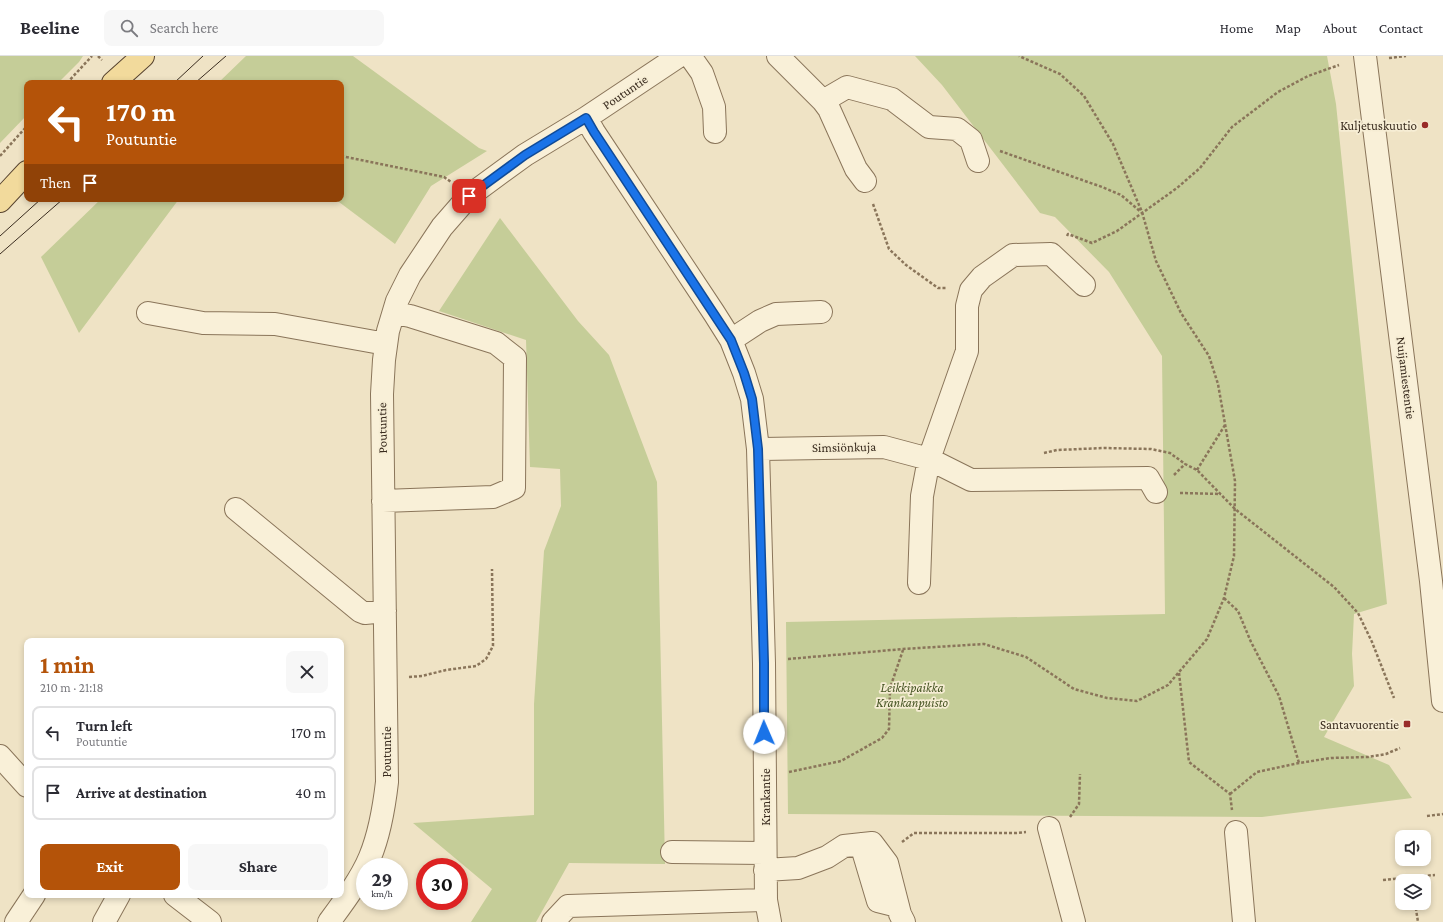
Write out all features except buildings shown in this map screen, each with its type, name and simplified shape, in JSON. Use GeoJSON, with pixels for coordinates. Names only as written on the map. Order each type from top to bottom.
{"type":"FeatureCollection","features":[{"type":"Feature","properties":{"kind":"main road"},"geometry":{"type":"LineString","coordinates":[[116,80],[143,56]]}},
{"type":"Feature","properties":{"kind":"main road"},"geometry":{"type":"LineString","coordinates":[[0,201],[24,175]]}},
{"type":"Feature","properties":{"kind":"street","name":"Poutuntie"},"geometry":{"type":"LineString","coordinates":[[329,922],[359,878],[370,858],[378,837],[383,814],[387,782],[382,394],[386,344],[397,301],[410,274],[442,227],[469,196],[525,155],[586,118],[679,56]]}},
{"type":"Feature","properties":{"kind":"street"},"geometry":{"type":"LineString","coordinates":[[690,56],[702,73],[714,107],[715,132]]}},
{"type":"Feature","properties":{"kind":"street"},"geometry":{"type":"LineString","coordinates":[[778,56],[823,101],[856,169],[864,181]]}},
{"type":"Feature","properties":{"kind":"street","name":"Nuijamiestentie"},"geometry":{"type":"LineString","coordinates":[[1375,57],[1443,701]]}},
{"type":"Feature","properties":{"kind":"street"},"geometry":{"type":"LineString","coordinates":[[823,101],[847,87],[892,99],[929,127],[957,129],[971,140],[978,161]]}},
{"type":"Feature","properties":{"kind":"street","name":"Krankantie"},"geometry":{"type":"LineString","coordinates":[[586,118],[731,340],[752,399],[758,449],[764,663],[765,861],[766,900],[770,922]]}},
{"type":"Feature","properties":{"kind":"street"},"geometry":{"type":"LineString","coordinates":[[919,583],[922,496],[929,459],[967,351],[967,306],[971,290],[982,277],[1013,255],[1051,254],[1084,284]]}},
{"type":"Feature","properties":{"kind":"street"},"geometry":{"type":"LineString","coordinates":[[731,340],[760,321],[776,314],[821,312]]}},
{"type":"Feature","properties":{"kind":"street"},"geometry":{"type":"LineString","coordinates":[[148,313],[203,323],[275,324],[386,344]]}},
{"type":"Feature","properties":{"kind":"street"},"geometry":{"type":"LineString","coordinates":[[383,501],[493,497],[514,488],[515,358],[496,343],[410,316],[394,313]]}},
{"type":"Feature","properties":{"kind":"street","name":"Simsiönkuja"},"geometry":{"type":"LineString","coordinates":[[758,449],[884,447],[929,459],[971,480],[1148,478],[1156,492]]}},
{"type":"Feature","properties":{"kind":"street"},"geometry":{"type":"LineString","coordinates":[[236,509],[360,611],[365,613],[385,611]]}},
{"type":"Feature","properties":{"kind":"street"},"geometry":{"type":"LineString","coordinates":[[0,756],[24,783]]}},
{"type":"Feature","properties":{"kind":"street"},"geometry":{"type":"LineString","coordinates":[[0,777],[24,790]]}},
{"type":"Feature","properties":{"kind":"street"},"geometry":{"type":"LineString","coordinates":[[1058,824],[1074,922]]}},
{"type":"Feature","properties":{"kind":"street"},"geometry":{"type":"LineString","coordinates":[[1236,832],[1244,922]]}},
{"type":"Feature","properties":{"kind":"street"},"geometry":{"type":"LineString","coordinates":[[672,852],[765,861],[798,868],[827,857],[844,846],[872,843],[887,863],[901,914]]}},
{"type":"Feature","properties":{"kind":"street"},"geometry":{"type":"LineString","coordinates":[[16,922],[32,898]]}},
{"type":"Feature","properties":{"kind":"street"},"geometry":{"type":"LineString","coordinates":[[104,922],[117,898]]}},
{"type":"Feature","properties":{"kind":"street"},"geometry":{"type":"LineString","coordinates":[[179,898],[210,922]]}},
{"type":"Feature","properties":{"kind":"street"},"geometry":{"type":"LineString","coordinates":[[553,922],[568,906],[766,900]]}},
{"type":"Feature","properties":{"kind":"path"},"geometry":{"type":"LineString","coordinates":[[70,80],[92,56]]}},
{"type":"Feature","properties":{"kind":"path"},"geometry":{"type":"LineString","coordinates":[[764,663],[903,649],[984,644],[1026,657],[1074,689],[1107,698],[1137,701],[1168,685],[1207,640],[1224,598],[1234,556],[1235,509],[1235,481],[1226,424],[1218,384],[1209,356],[1181,313],[1160,267],[1142,212],[1114,144],[1084,96],[1060,74],[1019,56]]}},
{"type":"Feature","properties":{"kind":"path"},"geometry":{"type":"LineString","coordinates":[[1375,57],[1406,56]]}},
{"type":"Feature","properties":{"kind":"path"},"geometry":{"type":"LineString","coordinates":[[1074,236],[1092,243],[1117,231],[1177,188],[1200,168],[1237,122],[1278,92],[1308,76],[1339,64]]}},
{"type":"Feature","properties":{"kind":"path"},"geometry":{"type":"LineString","coordinates":[[0,156],[24,129]]}},
{"type":"Feature","properties":{"kind":"path"},"geometry":{"type":"LineString","coordinates":[[971,140],[1121,195],[1142,212]]}},
{"type":"Feature","properties":{"kind":"path"},"geometry":{"type":"LineString","coordinates":[[344,157],[444,177]]}},
{"type":"Feature","properties":{"kind":"path"},"geometry":{"type":"LineString","coordinates":[[864,181],[889,249],[906,265],[938,288],[971,290]]}},
{"type":"Feature","properties":{"kind":"path"},"geometry":{"type":"LineString","coordinates":[[1197,470],[1226,424]]}},
{"type":"Feature","properties":{"kind":"path"},"geometry":{"type":"LineString","coordinates":[[1156,492],[1222,494]]}},
{"type":"Feature","properties":{"kind":"path"},"geometry":{"type":"LineString","coordinates":[[1235,509],[1334,587],[1358,613],[1372,642],[1394,698]]}},
{"type":"Feature","properties":{"kind":"path"},"geometry":{"type":"LineString","coordinates":[[406,678],[476,666],[486,659],[493,646],[492,569]]}},
{"type":"Feature","properties":{"kind":"path"},"geometry":{"type":"LineString","coordinates":[[1224,598],[1238,611],[1251,642],[1279,696],[1299,763]]}},
{"type":"Feature","properties":{"kind":"path"},"geometry":{"type":"LineString","coordinates":[[765,775],[780,774],[841,761],[882,738],[889,729],[890,688],[903,649]]}},
{"type":"Feature","properties":{"kind":"path"},"geometry":{"type":"LineString","coordinates":[[1179,673],[1189,762],[1230,794],[1236,832]]}},
{"type":"Feature","properties":{"kind":"path"},"geometry":{"type":"LineString","coordinates":[[1230,794],[1257,772],[1331,758],[1368,757],[1386,754],[1400,748]]}},
{"type":"Feature","properties":{"kind":"path"},"geometry":{"type":"LineString","coordinates":[[1058,824],[1078,804],[1080,774]]}},
{"type":"Feature","properties":{"kind":"path"},"geometry":{"type":"LineString","coordinates":[[1427,816],[1443,814]]}},
{"type":"Feature","properties":{"kind":"path"},"geometry":{"type":"LineString","coordinates":[[914,833],[1016,833]]}},
{"type":"Feature","properties":{"kind":"path"},"geometry":{"type":"LineString","coordinates":[[1431,876],[1435,875]]}},
{"type":"Feature","properties":{"kind":"path"},"geometry":{"type":"LineString","coordinates":[[1383,880],[1395,880]]}},
{"type":"Feature","properties":{"kind":"path"},"geometry":{"type":"LineString","coordinates":[[1416,910],[1418,922]]}},
{"type":"Feature","properties":{"kind":"green space"},"geometry":{"type":"Polygon","coordinates":[[[0,56],[83,56],[61,80],[24,80],[24,118],[0,143],[0,56]]]}},
{"type":"Feature","properties":{"kind":"green space"},"geometry":{"type":"Polygon","coordinates":[[[246,56],[353,56],[479,148],[487,151],[431,186],[395,244],[339,202],[344,202],[344,80],[221,80],[246,56]]]}},
{"type":"Feature","properties":{"kind":"green space","name":"Leikkipaikka Krankanpuisto"},"geometry":{"type":"Polygon","coordinates":[[[915,56],[1327,56],[1336,104],[1387,604],[1354,614],[1352,654],[1354,686],[1324,737],[1389,765],[1412,798],[1262,817],[788,814],[786,622],[1165,614],[1162,356],[1109,272],[1055,217],[1040,213],[942,85],[915,56]]]}},
{"type":"Feature","properties":{"kind":"green space"},"geometry":{"type":"Polygon","coordinates":[[[98,202],[177,202],[79,333],[41,257],[98,202]]]}},
{"type":"Feature","properties":{"kind":"green space"},"geometry":{"type":"Polygon","coordinates":[[[500,218],[578,321],[609,355],[657,482],[665,864],[569,863],[536,922],[471,922],[492,889],[468,869],[468,858],[455,858],[413,823],[534,815],[534,704],[544,551],[561,506],[560,469],[530,467],[526,340],[439,311],[500,218]]]}},
{"type":"Feature","properties":{"kind":"tram line"},"geometry":{"type":"LineString","coordinates":[[177,80],[203,56]]}},
{"type":"Feature","properties":{"kind":"tram line"},"geometry":{"type":"LineString","coordinates":[[198,80],[226,56]]}},
{"type":"Feature","properties":{"kind":"tram line"},"geometry":{"type":"LineString","coordinates":[[0,236],[38,202]]}},
{"type":"Feature","properties":{"kind":"tram line"},"geometry":{"type":"LineString","coordinates":[[0,254],[60,202]]}},
{"type":"Feature","properties":{"kind":"place","name":"Kuljetuskuutio"},"geometry":{"type":"Point","coordinates":[1425,125]}},
{"type":"Feature","properties":{"kind":"place","name":"Santavuorentie"},"geometry":{"type":"Point","coordinates":[1407,724]}},
{"type":"Feature","properties":{"kind":"route"},"geometry":{"type":"LineString","coordinates":[[469,196],[525,155],[586,118],[731,340],[752,399],[758,449],[764,663],[764,733]]}}]}
